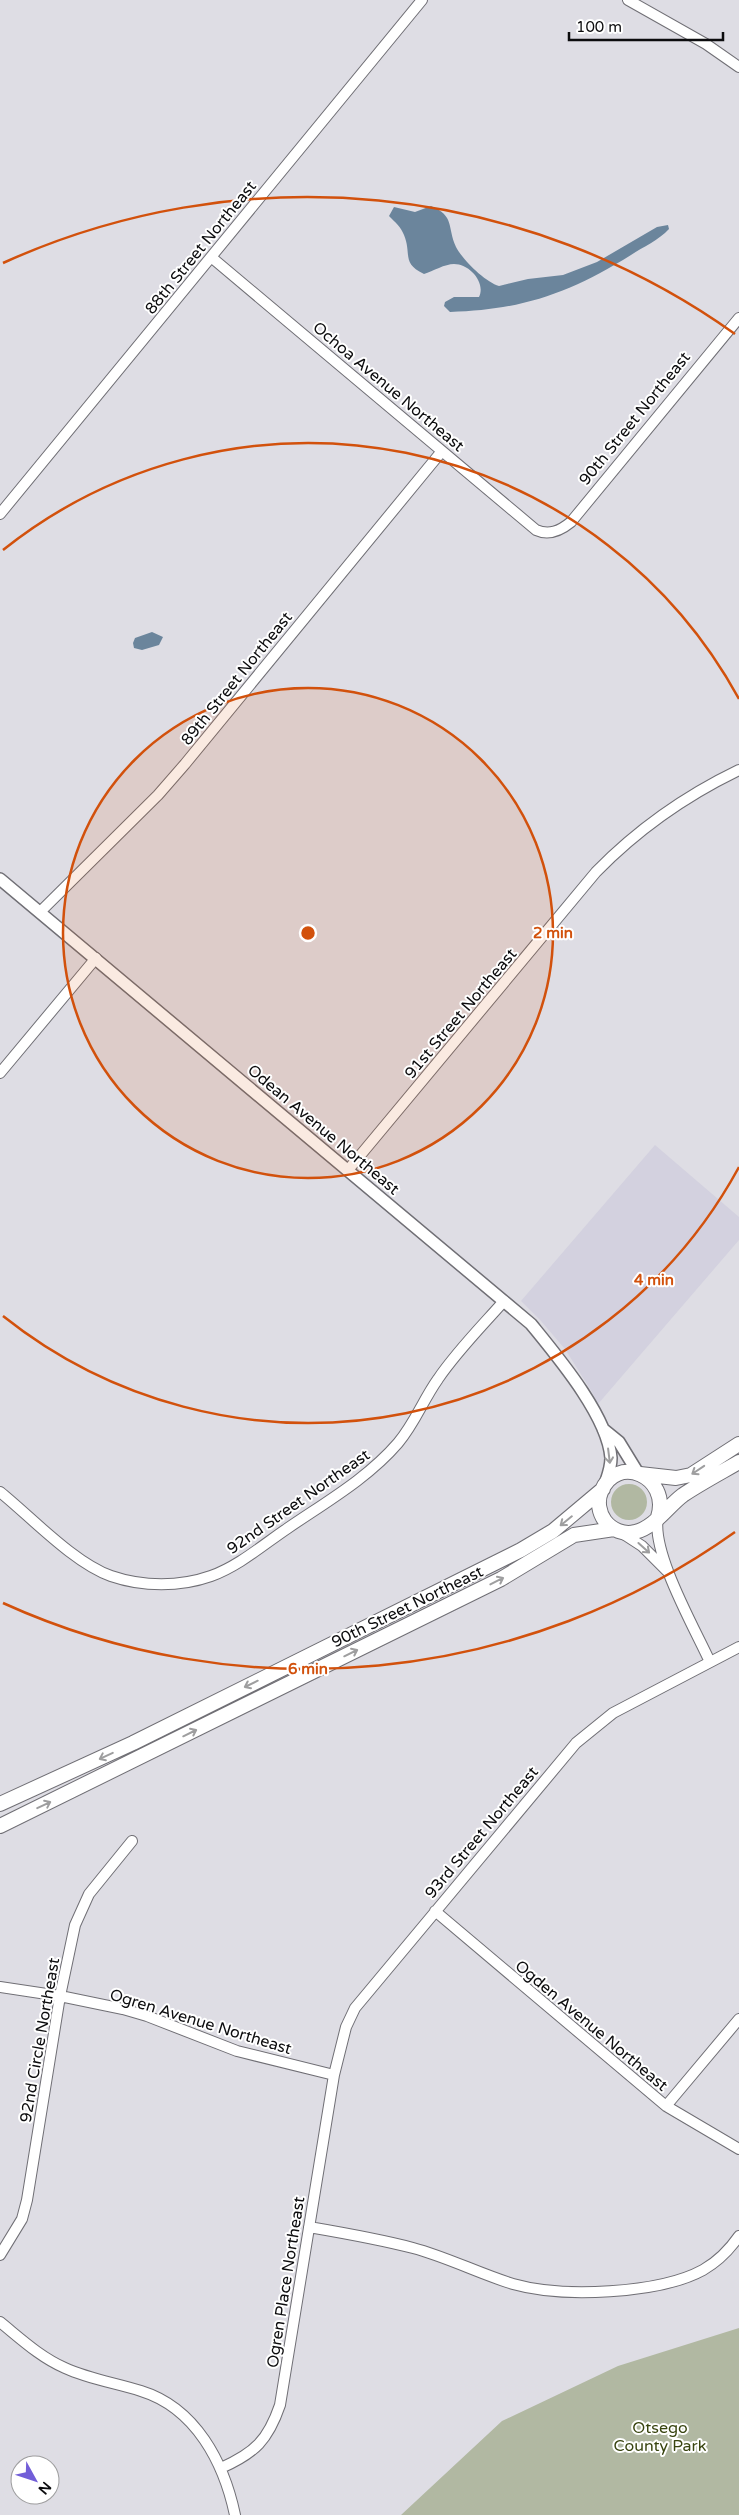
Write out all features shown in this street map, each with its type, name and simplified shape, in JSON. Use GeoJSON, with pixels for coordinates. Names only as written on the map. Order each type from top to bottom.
{"type":"FeatureCollection","features":[{"type":"Feature","properties":{"kind":"main road"},"geometry":{"type":"LineString","coordinates":[[739,1444],[691,1475],[676,1478],[639,1473],[622,1473],[612,1477],[604,1486],[599,1501],[603,1519],[616,1529],[635,1532],[644,1529],[683,1495],[739,1462]]}},
{"type":"Feature","properties":{"kind":"main road"},"geometry":{"type":"LineString","coordinates":[[639,1473],[651,1481],[657,1489],[661,1508],[658,1517]]}},
{"type":"Feature","properties":{"kind":"main road","name":"90th Street Northeast"},"geometry":{"type":"LineString","coordinates":[[0,1804],[133,1743],[521,1550],[554,1531],[604,1486]]}},
{"type":"Feature","properties":{"kind":"main road","name":"90th Street Northeast"},"geometry":{"type":"LineString","coordinates":[[0,1826],[501,1579],[574,1535],[616,1529]]}},
{"type":"Feature","properties":{"kind":"street","name":"88th Street Northeast"},"geometry":{"type":"LineString","coordinates":[[0,514],[422,0]]}},
{"type":"Feature","properties":{"kind":"street"},"geometry":{"type":"LineString","coordinates":[[628,0],[706,44],[739,68]]}},
{"type":"Feature","properties":{"kind":"street","name":"Ochoa Avenue Northeast"},"geometry":{"type":"LineString","coordinates":[[211,257],[536,530],[550,533]]}},
{"type":"Feature","properties":{"kind":"street","name":"90th Street Northeast"},"geometry":{"type":"LineString","coordinates":[[550,533],[563,528],[571,522],[739,318]]}},
{"type":"Feature","properties":{"kind":"street","name":"89th Street Northeast"},"geometry":{"type":"LineString","coordinates":[[40,912],[168,783],[442,450]]}},
{"type":"Feature","properties":{"kind":"street","name":"91st Street Northeast"},"geometry":{"type":"LineString","coordinates":[[348,1170],[596,872],[630,840],[662,814],[693,793],[739,770]]}},
{"type":"Feature","properties":{"kind":"street","name":"Odean Avenue Northeast"},"geometry":{"type":"LineString","coordinates":[[0,879],[531,1324],[557,1355],[602,1427],[619,1442],[639,1473]]}},
{"type":"Feature","properties":{"kind":"street"},"geometry":{"type":"LineString","coordinates":[[0,1074],[96,958]]}},
{"type":"Feature","properties":{"kind":"street","name":"92nd Street Northeast"},"geometry":{"type":"LineString","coordinates":[[0,1492],[82,1560],[97,1570],[124,1579],[164,1584],[183,1583],[213,1575],[230,1567],[361,1477],[398,1443],[415,1420],[438,1378],[504,1301]]}},
{"type":"Feature","properties":{"kind":"street","name":"Odean Avenue Northeast"},"geometry":{"type":"LineString","coordinates":[[602,1427],[611,1460],[604,1486]]}},
{"type":"Feature","properties":{"kind":"street"},"geometry":{"type":"LineString","coordinates":[[658,1517],[656,1530],[667,1571],[710,1662],[739,1647]]}},
{"type":"Feature","properties":{"kind":"street"},"geometry":{"type":"LineString","coordinates":[[616,1529],[642,1546],[667,1571]]}},
{"type":"Feature","properties":{"kind":"street","name":"93rd Street Northeast"},"geometry":{"type":"LineString","coordinates":[[334,2075],[350,2016],[571,1748],[594,1728],[630,1703],[710,1662]]}},
{"type":"Feature","properties":{"kind":"street","name":"92nd Circle Northeast"},"geometry":{"type":"LineString","coordinates":[[0,2255],[22,2219],[27,2200],[60,1996],[75,1925],[89,1894],[132,1841]]}},
{"type":"Feature","properties":{"kind":"street","name":"Ogden Avenue Northeast"},"geometry":{"type":"LineString","coordinates":[[435,1911],[666,2106],[739,2149]]}},
{"type":"Feature","properties":{"kind":"street","name":"Ogren Avenue Northeast"},"geometry":{"type":"LineString","coordinates":[[0,1987],[60,1996],[147,2016],[237,2051],[334,2075]]}},
{"type":"Feature","properties":{"kind":"street"},"geometry":{"type":"LineString","coordinates":[[666,2106],[739,2020]]}},
{"type":"Feature","properties":{"kind":"street","name":"Ogren Place Northeast"},"geometry":{"type":"LineString","coordinates":[[221,2468],[250,2454],[274,2421],[280,2405],[334,2075]]}},
{"type":"Feature","properties":{"kind":"street"},"geometry":{"type":"LineString","coordinates":[[309,2226],[415,2249],[514,2284],[563,2292],[654,2287],[687,2278],[705,2269],[719,2258],[739,2236]]}},
{"type":"Feature","properties":{"kind":"street"},"geometry":{"type":"LineString","coordinates":[[0,2322],[35,2351],[64,2368],[143,2392],[165,2401],[199,2431],[221,2468],[235,2515]]}},
{"type":"Feature","properties":{"kind":"shaded area"},"geometry":{"type":"Polygon","coordinates":[[[655,1145],[739,1217],[739,1240],[598,1404],[565,1349],[521,1301],[655,1145]]]}},
{"type":"Feature","properties":{"kind":"green space"},"geometry":{"type":"Polygon","coordinates":[[[629,1484],[641,1490],[647,1502],[641,1514],[629,1520],[617,1514],[611,1502],[617,1490],[629,1484]]]}},
{"type":"Feature","properties":{"kind":"green space","name":"Otsego County Park"},"geometry":{"type":"Polygon","coordinates":[[[739,2328],[739,2515],[401,2515],[502,2421],[618,2366],[739,2328]]]}},
{"type":"Feature","properties":{"kind":"water"},"geometry":{"type":"Polygon","coordinates":[[[431,206],[439,210],[447,218],[453,240],[463,258],[474,270],[493,284],[499,286],[528,279],[563,275],[597,262],[657,227],[668,225],[669,229],[656,240],[609,268],[587,280],[545,297],[500,308],[450,312],[444,306],[445,302],[454,297],[479,297],[481,292],[480,286],[475,275],[466,267],[454,264],[443,266],[424,274],[417,270],[412,266],[408,258],[403,232],[389,216],[394,207],[415,212],[431,206]]]}},
{"type":"Feature","properties":{"kind":"water"},"geometry":{"type":"Polygon","coordinates":[[[152,632],[163,637],[159,645],[142,650],[134,648],[135,638],[152,632]]]}}]}
